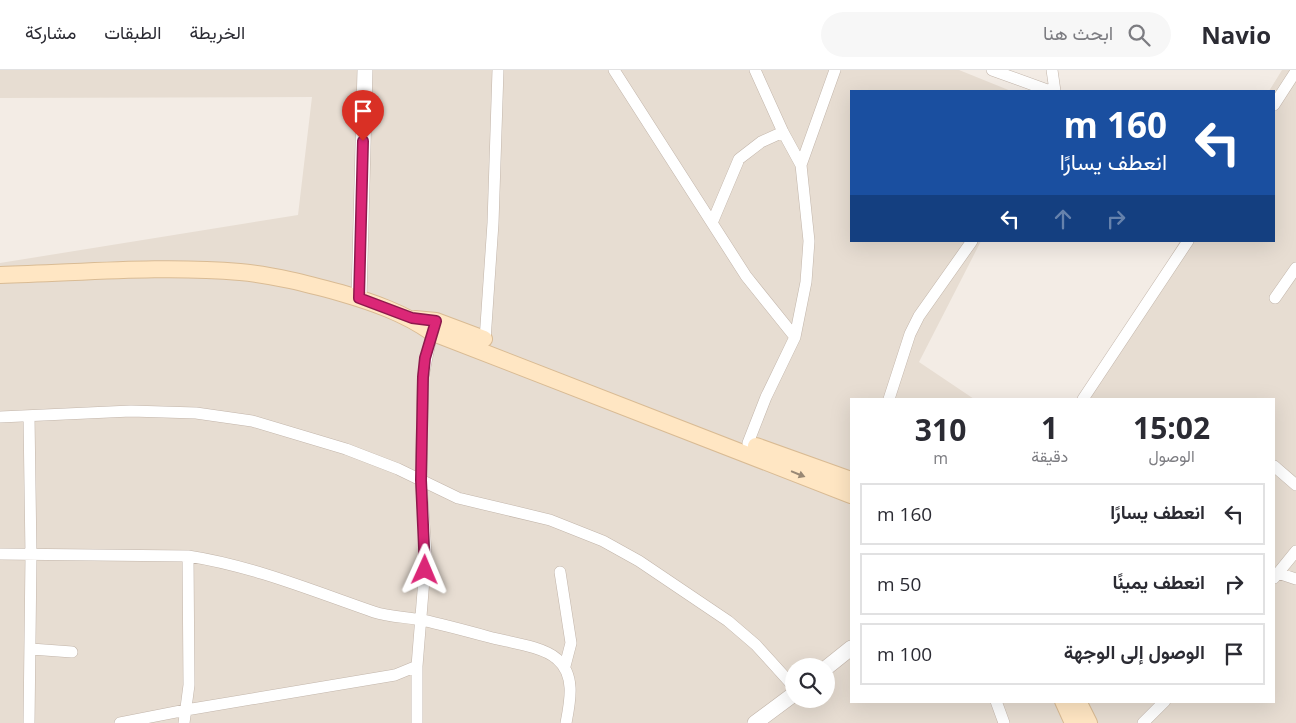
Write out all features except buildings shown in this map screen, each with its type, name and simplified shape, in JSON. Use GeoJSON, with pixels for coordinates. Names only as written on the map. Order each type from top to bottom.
{"type":"FeatureCollection","features":[{"type":"Feature","properties":{"kind":"main road"},"geometry":{"type":"LineString","coordinates":[[0,275],[194,269],[241,272],[273,276],[359,298],[433,326],[850,495]]}},
{"type":"Feature","properties":{"kind":"main road"},"geometry":{"type":"LineString","coordinates":[[433,326],[484,340],[748,443],[850,480]]}},
{"type":"Feature","properties":{"kind":"main road"},"geometry":{"type":"LineString","coordinates":[[1064,703],[1073,723]]}},
{"type":"Feature","properties":{"kind":"main road"},"geometry":{"type":"LineString","coordinates":[[1079,703],[1089,723]]}},
{"type":"Feature","properties":{"kind":"street"},"geometry":{"type":"LineString","coordinates":[[359,298],[366,70]]}},
{"type":"Feature","properties":{"kind":"street"},"geometry":{"type":"LineString","coordinates":[[484,340],[493,223],[498,70]]}},
{"type":"Feature","properties":{"kind":"street"},"geometry":{"type":"LineString","coordinates":[[614,70],[746,276],[795,337]]}},
{"type":"Feature","properties":{"kind":"street"},"geometry":{"type":"LineString","coordinates":[[748,443],[766,397],[795,337],[806,282],[808,241],[801,165],[783,132],[755,70]]}},
{"type":"Feature","properties":{"kind":"street"},"geometry":{"type":"LineString","coordinates":[[801,165],[835,70]]}},
{"type":"Feature","properties":{"kind":"street"},"geometry":{"type":"LineString","coordinates":[[992,70],[1047,90]]}},
{"type":"Feature","properties":{"kind":"street"},"geometry":{"type":"LineString","coordinates":[[1052,70],[1055,90]]}},
{"type":"Feature","properties":{"kind":"street"},"geometry":{"type":"LineString","coordinates":[[1275,103],[1296,72]]}},
{"type":"Feature","properties":{"kind":"street"},"geometry":{"type":"LineString","coordinates":[[712,224],[739,159],[761,142],[783,132]]}},
{"type":"Feature","properties":{"kind":"street"},"geometry":{"type":"LineString","coordinates":[[889,398],[910,334],[919,316],[971,242]]}},
{"type":"Feature","properties":{"kind":"street"},"geometry":{"type":"LineString","coordinates":[[1084,398],[1116,346],[1187,242]]}},
{"type":"Feature","properties":{"kind":"street"},"geometry":{"type":"LineString","coordinates":[[1275,298],[1296,268]]}},
{"type":"Feature","properties":{"kind":"street"},"geometry":{"type":"LineString","coordinates":[[417,723],[417,666],[426,554],[421,480],[423,377],[433,326]]}},
{"type":"Feature","properties":{"kind":"street"},"geometry":{"type":"LineString","coordinates":[[0,417],[171,410],[252,421],[346,449],[421,480],[458,498],[550,520],[574,529],[632,557],[728,621],[756,646],[785,677]]}},
{"type":"Feature","properties":{"kind":"street"},"geometry":{"type":"LineString","coordinates":[[29,416],[31,556],[29,723]]}},
{"type":"Feature","properties":{"kind":"street"},"geometry":{"type":"LineString","coordinates":[[1275,467],[1296,485]]}},
{"type":"Feature","properties":{"kind":"street"},"geometry":{"type":"LineString","coordinates":[[1296,551],[1276,575],[1296,580]]}},
{"type":"Feature","properties":{"kind":"street"},"geometry":{"type":"LineString","coordinates":[[0,554],[31,556],[188,556],[230,564],[319,591],[376,612],[422,620],[547,653],[565,666],[571,684],[566,723]]}},
{"type":"Feature","properties":{"kind":"street"},"geometry":{"type":"LineString","coordinates":[[184,723],[189,686],[188,556]]}},
{"type":"Feature","properties":{"kind":"street"},"geometry":{"type":"LineString","coordinates":[[560,572],[571,643],[565,666]]}},
{"type":"Feature","properties":{"kind":"street"},"geometry":{"type":"LineString","coordinates":[[31,649],[72,652]]}},
{"type":"Feature","properties":{"kind":"street"},"geometry":{"type":"LineString","coordinates":[[835,661],[850,649]]}},
{"type":"Feature","properties":{"kind":"street"},"geometry":{"type":"LineString","coordinates":[[120,723],[384,677],[417,666]]}},
{"type":"Feature","properties":{"kind":"street"},"geometry":{"type":"LineString","coordinates":[[755,723],[785,701]]}},
{"type":"Feature","properties":{"kind":"street"},"geometry":{"type":"LineString","coordinates":[[997,703],[1004,723]]}},
{"type":"Feature","properties":{"kind":"street"},"geometry":{"type":"LineString","coordinates":[[1143,723],[1163,703]]}},
{"type":"Feature","properties":{"kind":"shaded area"},"geometry":{"type":"Polygon","coordinates":[[[0,70],[959,70],[1009,90],[850,90],[850,242],[980,242],[919,362],[973,398],[850,398],[850,703],[1275,703],[1275,398],[1087,398],[1179,242],[1275,242],[1275,90],[1270,90],[1282,70],[1296,70],[1296,723],[0,723],[0,263],[298,215],[312,97],[0,98],[0,70]]]}},
{"type":"Feature","properties":{"kind":"route"},"geometry":{"type":"LineString","coordinates":[[363,141],[359,298],[412,318],[436,321],[431,332],[423,377],[421,480],[426,554],[425,570]]}}]}
